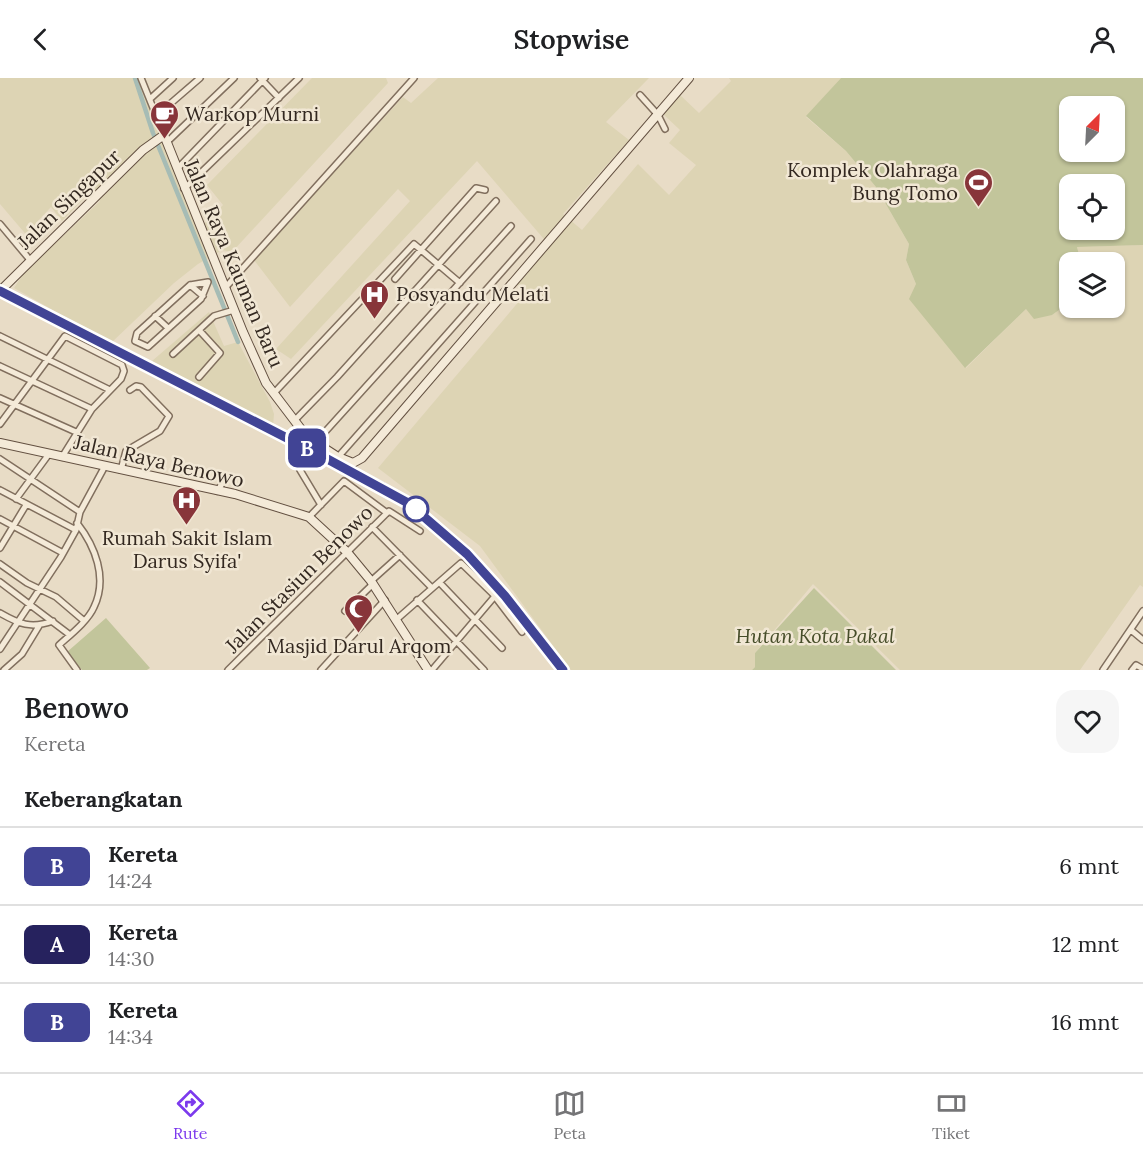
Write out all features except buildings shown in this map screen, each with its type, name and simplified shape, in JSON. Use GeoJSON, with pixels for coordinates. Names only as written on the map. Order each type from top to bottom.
{"type":"FeatureCollection","features":[{"type":"Feature","properties":{"kind":"street"},"geometry":{"type":"LineString","coordinates":[[141,78],[164,138],[234,78]]}},
{"type":"Feature","properties":{"kind":"street"},"geometry":{"type":"LineString","coordinates":[[150,99],[173,78]]}},
{"type":"Feature","properties":{"kind":"street"},"geometry":{"type":"LineString","coordinates":[[156,116],[200,78]]}},
{"type":"Feature","properties":{"kind":"street"},"geometry":{"type":"LineString","coordinates":[[184,189],[299,78]]}},
{"type":"Feature","properties":{"kind":"street"},"geometry":{"type":"LineString","coordinates":[[225,288],[414,78]]}},
{"type":"Feature","properties":{"kind":"street"},"geometry":{"type":"LineString","coordinates":[[531,239],[338,457],[350,463],[362,458],[689,78]]}},
{"type":"Feature","properties":{"kind":"street"},"geometry":{"type":"LineString","coordinates":[[177,169],[262,79],[279,98]]}},
{"type":"Feature","properties":{"kind":"street"},"geometry":{"type":"LineString","coordinates":[[640,95],[658,115],[665,129]]}},
{"type":"Feature","properties":{"kind":"street","name":"Jalan Singapur"},"geometry":{"type":"LineString","coordinates":[[2,286],[151,143],[164,138]]}},
{"type":"Feature","properties":{"kind":"street","name":"Jalan Raya Kauman Baru"},"geometry":{"type":"LineString","coordinates":[[164,138],[221,277],[232,310],[266,383],[304,434],[315,444],[338,457]]}},
{"type":"Feature","properties":{"kind":"street"},"geometry":{"type":"LineString","coordinates":[[274,393],[329,332],[419,247],[476,188],[485,190]]}},
{"type":"Feature","properties":{"kind":"street"},"geometry":{"type":"LineString","coordinates":[[295,420],[440,265],[496,201]]}},
{"type":"Feature","properties":{"kind":"street"},"geometry":{"type":"LineString","coordinates":[[0,224],[30,260]]}},
{"type":"Feature","properties":{"kind":"street"},"geometry":{"type":"LineString","coordinates":[[315,444],[511,226]]}},
{"type":"Feature","properties":{"kind":"street"},"geometry":{"type":"LineString","coordinates":[[419,247],[460,283]]}},
{"type":"Feature","properties":{"kind":"street"},"geometry":{"type":"LineString","coordinates":[[395,279],[419,247]]}},
{"type":"Feature","properties":{"kind":"street"},"geometry":{"type":"LineString","coordinates":[[208,282],[203,296],[148,347],[135,340],[136,333],[190,285],[221,277]]}},
{"type":"Feature","properties":{"kind":"street"},"geometry":{"type":"LineString","coordinates":[[190,285],[203,296]]}},
{"type":"Feature","properties":{"kind":"street"},"geometry":{"type":"LineString","coordinates":[[173,354],[214,316],[232,310]]}},
{"type":"Feature","properties":{"kind":"street"},"geometry":{"type":"LineString","coordinates":[[155,316],[167,327]]}},
{"type":"Feature","properties":{"kind":"street"},"geometry":{"type":"LineString","coordinates":[[199,330],[220,354],[199,377]]}},
{"type":"Feature","properties":{"kind":"street"},"geometry":{"type":"LineString","coordinates":[[0,336],[108,389]]}},
{"type":"Feature","properties":{"kind":"street"},"geometry":{"type":"LineString","coordinates":[[0,424],[63,337],[70,337],[122,365],[124,371],[121,379],[108,389],[92,409],[62,457]]}},
{"type":"Feature","properties":{"kind":"street"},"geometry":{"type":"LineString","coordinates":[[0,366],[92,409]]}},
{"type":"Feature","properties":{"kind":"street"},"geometry":{"type":"LineString","coordinates":[[121,470],[126,451],[160,431],[169,416],[141,387],[136,386],[130,390]]}},
{"type":"Feature","properties":{"kind":"street"},"geometry":{"type":"LineString","coordinates":[[0,398],[76,432]]}},
{"type":"Feature","properties":{"kind":"street","name":"Jalan Raya Benowo"},"geometry":{"type":"LineString","coordinates":[[0,443],[217,490],[309,517]]}},
{"type":"Feature","properties":{"kind":"street"},"geometry":{"type":"LineString","coordinates":[[16,499],[49,454]]}},
{"type":"Feature","properties":{"kind":"street"},"geometry":{"type":"LineString","coordinates":[[0,459],[80,512]]}},
{"type":"Feature","properties":{"kind":"street"},"geometry":{"type":"LineString","coordinates":[[0,649],[63,553],[80,512],[105,466]]}},
{"type":"Feature","properties":{"kind":"street"},"geometry":{"type":"LineString","coordinates":[[300,470],[321,505]]}},
{"type":"Feature","properties":{"kind":"street"},"geometry":{"type":"LineString","coordinates":[[217,490],[227,477]]}},
{"type":"Feature","properties":{"kind":"street"},"geometry":{"type":"LineString","coordinates":[[387,513],[346,482],[309,517],[347,552],[372,582],[430,670],[496,598]]}},
{"type":"Feature","properties":{"kind":"street"},"geometry":{"type":"LineString","coordinates":[[0,490],[26,505],[76,526],[92,545],[99,568],[94,607],[59,645],[77,670]]}},
{"type":"Feature","properties":{"kind":"street"},"geometry":{"type":"LineString","coordinates":[[0,548],[26,505]]}},
{"type":"Feature","properties":{"kind":"street","name":"Jalan Stasiun Benowo"},"geometry":{"type":"LineString","coordinates":[[228,670],[387,513],[391,511],[420,531]]}},
{"type":"Feature","properties":{"kind":"street"},"geometry":{"type":"LineString","coordinates":[[0,519],[63,553]]}},
{"type":"Feature","properties":{"kind":"street"},"geometry":{"type":"LineString","coordinates":[[372,527],[431,587]]}},
{"type":"Feature","properties":{"kind":"street"},"geometry":{"type":"LineString","coordinates":[[345,611],[400,555]]}},
{"type":"Feature","properties":{"kind":"street"},"geometry":{"type":"LineString","coordinates":[[397,619],[431,587],[440,583],[462,563],[496,598],[522,632]]}},
{"type":"Feature","properties":{"kind":"street"},"geometry":{"type":"LineString","coordinates":[[0,564],[38,589],[56,597],[83,620]]}},
{"type":"Feature","properties":{"kind":"street"},"geometry":{"type":"LineString","coordinates":[[0,582],[30,602],[70,635]]}},
{"type":"Feature","properties":{"kind":"street"},"geometry":{"type":"LineString","coordinates":[[440,583],[502,648]]}},
{"type":"Feature","properties":{"kind":"street"},"geometry":{"type":"LineString","coordinates":[[321,670],[385,600]]}},
{"type":"Feature","properties":{"kind":"street"},"geometry":{"type":"LineString","coordinates":[[417,600],[484,670]]}},
{"type":"Feature","properties":{"kind":"street"},"geometry":{"type":"LineString","coordinates":[[1103,670],[1143,611]]}},
{"type":"Feature","properties":{"kind":"street"},"geometry":{"type":"LineString","coordinates":[[0,613],[18,624],[39,626],[53,621]]}},
{"type":"Feature","properties":{"kind":"street"},"geometry":{"type":"LineString","coordinates":[[4,670],[22,654],[39,626]]}},
{"type":"Feature","properties":{"kind":"street"},"geometry":{"type":"LineString","coordinates":[[1131,630],[1143,639]]}},
{"type":"Feature","properties":{"kind":"street"},"geometry":{"type":"LineString","coordinates":[[1132,670],[1136,665],[1143,669]]}},
{"type":"Feature","properties":{"kind":"shaded area"},"geometry":{"type":"Polygon","coordinates":[[[0,78],[146,78],[144,80],[202,226],[223,205],[207,185],[312,78],[386,78],[388,83],[232,252],[222,250],[198,264],[174,283],[111,343],[14,288],[23,274],[100,201],[90,192],[62,221],[51,207],[36,223],[42,228],[29,238],[0,204],[0,78]]]}},
{"type":"Feature","properties":{"kind":"shaded area"},"geometry":{"type":"Polygon","coordinates":[[[438,78],[649,78],[606,122],[629,140],[563,214],[582,230],[638,164],[669,195],[696,165],[669,143],[680,130],[663,114],[679,94],[699,113],[731,81],[729,78],[841,78],[806,117],[846,151],[876,187],[909,244],[906,260],[916,284],[966,368],[1026,309],[1052,315],[1059,310],[1059,318],[1125,318],[1125,252],[1078,252],[1077,247],[1143,245],[1143,587],[1140,585],[1080,670],[900,670],[813,584],[755,653],[755,667],[752,670],[571,670],[480,546],[378,468],[526,293],[515,283],[549,245],[477,161],[291,359],[276,349],[410,201],[398,189],[290,307],[254,260],[403,97],[411,103],[438,78]]]}},
{"type":"Feature","properties":{"kind":"shaded area"},"geometry":{"type":"Polygon","coordinates":[[[209,312],[224,346],[238,342],[270,402],[274,414],[273,426],[152,361],[209,312]]]}},
{"type":"Feature","properties":{"kind":"green space","name":"Komplek Olahraga Bung Tomo"},"geometry":{"type":"Polygon","coordinates":[[[841,78],[1143,78],[1143,245],[1077,247],[1078,252],[1059,252],[1059,310],[1052,315],[1034,319],[1026,309],[965,368],[909,299],[916,284],[906,260],[909,244],[876,187],[846,151],[806,116],[841,78]]]}},
{"type":"Feature","properties":{"kind":"green space","name":"Hutan Kota Pakal"},"geometry":{"type":"Polygon","coordinates":[[[814,588],[896,670],[752,670],[755,667],[755,653],[814,588]]]}},
{"type":"Feature","properties":{"kind":"green space"},"geometry":{"type":"Polygon","coordinates":[[[106,618],[150,668],[147,670],[82,670],[67,652],[106,618]]]}},
{"type":"Feature","properties":{"kind":"waterway"},"geometry":{"type":"LineString","coordinates":[[135,78],[153,133],[238,342]]}},
{"type":"Feature","properties":{"kind":"railway"},"geometry":{"type":"LineString","coordinates":[[0,288],[383,484],[436,523],[484,568],[527,617],[567,670]]}},
{"type":"Feature","properties":{"kind":"train","name":"B"},"geometry":{"type":"LineString","coordinates":[[0,291],[320,455],[408,503],[467,554],[505,596],[563,670]]}},
{"type":"Feature","properties":{"kind":"place","name":"Warkop Murni"},"geometry":{"type":"Point","coordinates":[164,140]}},
{"type":"Feature","properties":{"kind":"place","name":"Komplek Olahraga Bung Tomo"},"geometry":{"type":"Point","coordinates":[979,208]}},
{"type":"Feature","properties":{"kind":"place","name":"Posyandu Melati"},"geometry":{"type":"Point","coordinates":[375,320]}},
{"type":"Feature","properties":{"kind":"place","name":"Rumah Sakit Islam Darus Syifa'"},"geometry":{"type":"Point","coordinates":[187,526]}},
{"type":"Feature","properties":{"kind":"place","name":"Masjid Darul Arqom"},"geometry":{"type":"Point","coordinates":[359,634]}}]}
